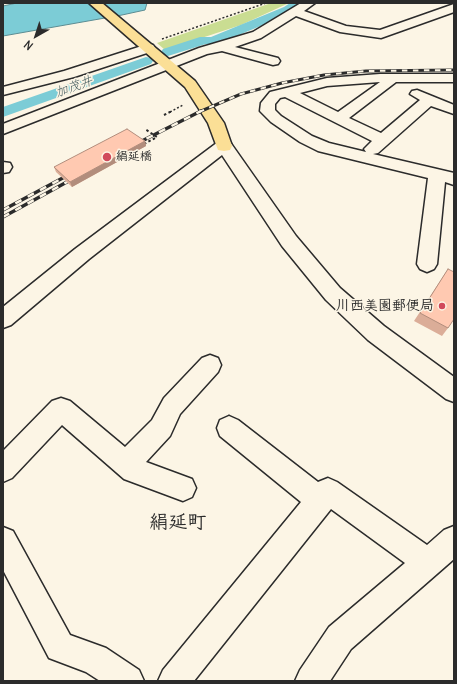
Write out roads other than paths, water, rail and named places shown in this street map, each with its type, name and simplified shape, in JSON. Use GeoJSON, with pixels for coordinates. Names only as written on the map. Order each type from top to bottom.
{"type":"FeatureCollection","features":[{"type":"Feature","properties":{"kind":"main road"},"geometry":{"type":"LineString","coordinates":[[95,3],[153,53],[178,72],[190,84],[216,123],[224,146]]}},
{"type":"Feature","properties":{"kind":"main road"},"geometry":{"type":"LineString","coordinates":[[153,53],[190,101],[208,128],[224,146]]}},
{"type":"Feature","properties":{"kind":"street"},"geometry":{"type":"LineString","coordinates":[[3,91],[153,53],[204,51],[222,47],[257,35],[309,3]]}},
{"type":"Feature","properties":{"kind":"street"},"geometry":{"type":"LineString","coordinates":[[296,12],[344,29],[381,34],[454,8]]}},
{"type":"Feature","properties":{"kind":"street"},"geometry":{"type":"LineString","coordinates":[[222,47],[273,61]]}},
{"type":"Feature","properties":{"kind":"street"},"geometry":{"type":"LineString","coordinates":[[3,129],[153,53]]}},
{"type":"Feature","properties":{"kind":"street"},"geometry":{"type":"LineString","coordinates":[[427,264],[445,177],[324,147],[306,139],[276,120],[268,111],[268,103],[276,95],[327,82],[454,78]]}},
{"type":"Feature","properties":{"kind":"street"},"geometry":{"type":"LineString","coordinates":[[384,80],[454,110]]}},
{"type":"Feature","properties":{"kind":"street"},"geometry":{"type":"LineString","coordinates":[[339,118],[384,80]]}},
{"type":"Feature","properties":{"kind":"street"},"geometry":{"type":"LineString","coordinates":[[286,92],[382,140]]}},
{"type":"Feature","properties":{"kind":"street"},"geometry":{"type":"LineString","coordinates":[[363,157],[430,99]]}},
{"type":"Feature","properties":{"kind":"street"},"geometry":{"type":"LineString","coordinates":[[3,319],[82,254],[224,146],[289,241],[333,294],[376,333],[454,391]]}},
{"type":"Feature","properties":{"kind":"street"},"geometry":{"type":"LineString","coordinates":[[127,464],[161,428],[172,406],[210,365]]}},
{"type":"Feature","properties":{"kind":"street"},"geometry":{"type":"LineString","coordinates":[[3,469],[61,410],[133,470],[183,488]]}},
{"type":"Feature","properties":{"kind":"street"},"geometry":{"type":"LineString","coordinates":[[229,428],[321,501]]}},
{"type":"Feature","properties":{"kind":"street"},"geometry":{"type":"LineString","coordinates":[[174,681],[328,491],[428,562]]}},
{"type":"Feature","properties":{"kind":"street"},"geometry":{"type":"LineString","coordinates":[[311,681],[340,638],[454,540]]}},
{"type":"Feature","properties":{"kind":"street"},"geometry":{"type":"LineString","coordinates":[[3,541],[60,647],[95,659],[128,681]]}},
{"type":"Feature","properties":{"kind":"water"},"geometry":{"type":"Polygon","coordinates":[[[17,3],[147,3],[145,10],[3,36],[3,6],[17,3]]]}},
{"type":"Feature","properties":{"kind":"waterway","name":"加茂井"},"geometry":{"type":"LineString","coordinates":[[168,52],[205,40],[212,41],[288,10],[298,3]]}},
{"type":"Feature","properties":{"kind":"waterway","name":"加茂井"},"geometry":{"type":"LineString","coordinates":[[3,112],[146,61]]}},
{"type":"Feature","properties":{"kind":"railway"},"geometry":{"type":"LineString","coordinates":[[199,112],[241,94],[282,83],[324,75],[366,71],[454,70]]}},
{"type":"Feature","properties":{"kind":"railway"},"geometry":{"type":"LineString","coordinates":[[134,145],[199,112]]}},
{"type":"Feature","properties":{"kind":"railway"},"geometry":{"type":"LineString","coordinates":[[3,210],[72,173]]}},
{"type":"Feature","properties":{"kind":"railway"},"geometry":{"type":"LineString","coordinates":[[3,217],[76,177]]}},
{"type":"Feature","properties":{"kind":"place","name":"絹延橋"},"geometry":{"type":"Point","coordinates":[107,157]}},
{"type":"Feature","properties":{"kind":"place","name":"川西美園郵便局"},"geometry":{"type":"Point","coordinates":[442,306]}},
{"type":"Feature","properties":{"kind":"district","name":"絹延町"},"geometry":{"type":"Point","coordinates":[178,523]}}]}
